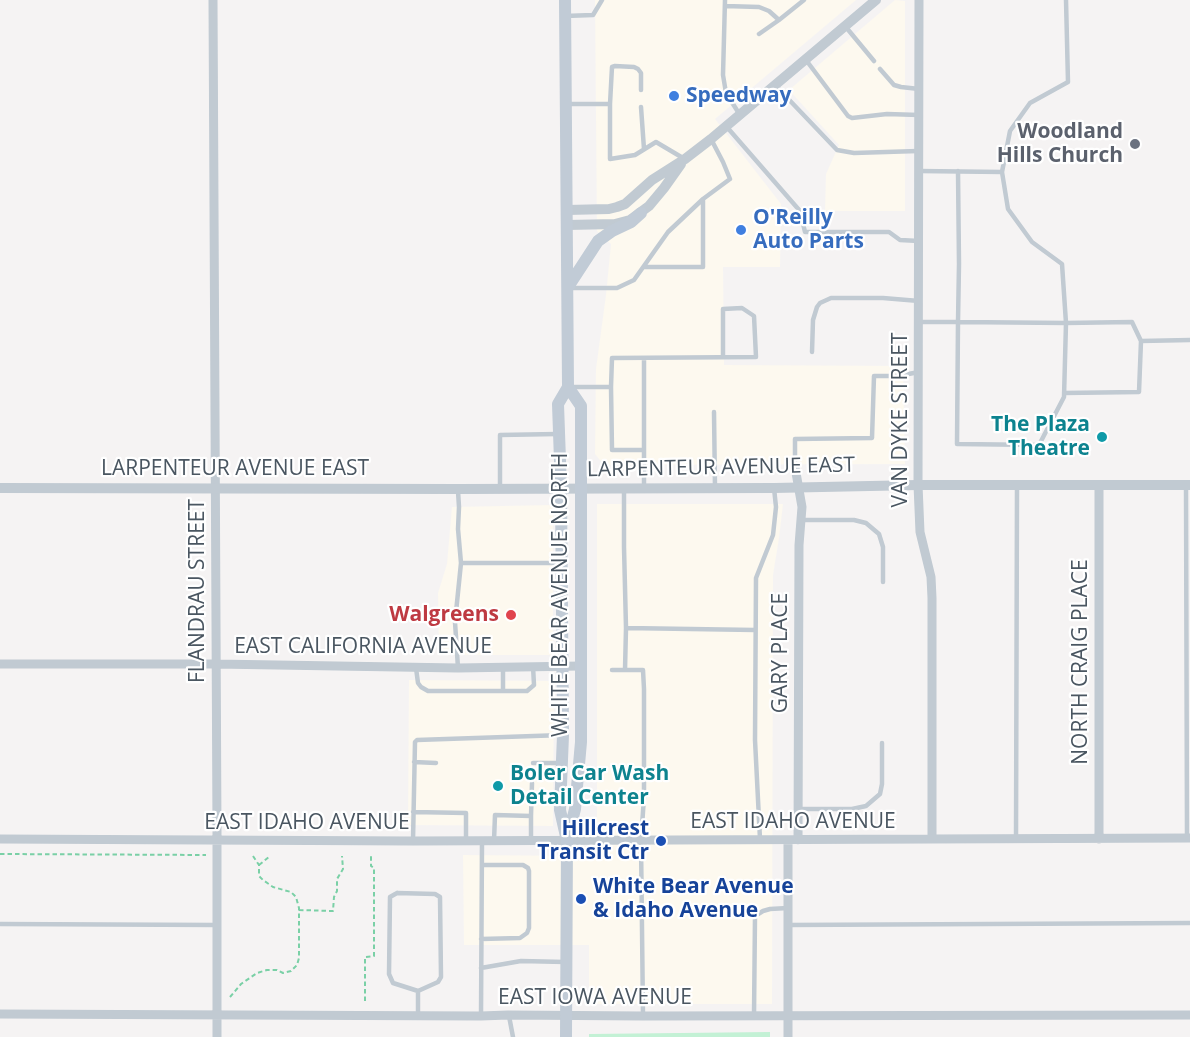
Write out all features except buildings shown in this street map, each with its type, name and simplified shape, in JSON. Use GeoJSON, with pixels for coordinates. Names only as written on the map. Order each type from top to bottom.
{"type":"FeatureCollection","features":[{"type":"Feature","properties":{"kind":"main road","name":"WHITE BEAR AVENUE NORTH"},"geometry":{"type":"LineString","coordinates":[[565,0],[568,387],[558,404],[563,735],[561,810],[567,841],[567,1037]]}},
{"type":"Feature","properties":{"kind":"main road"},"geometry":{"type":"LineString","coordinates":[[567,288],[598,241],[631,222],[641,213]]}},
{"type":"Feature","properties":{"kind":"main road","name":"WHITE BEAR AVENUE NORTH"},"geometry":{"type":"LineString","coordinates":[[567,841],[575,809],[580,752],[581,666],[580,406],[568,387]]}},
{"type":"Feature","properties":{"kind":"street","name":"FLANDRAU STREET"},"geometry":{"type":"LineString","coordinates":[[213,0],[217,1037]]}},
{"type":"Feature","properties":{"kind":"street"},"geometry":{"type":"LineString","coordinates":[[567,210],[621,206],[652,180],[711,139],[876,0]]}},
{"type":"Feature","properties":{"kind":"street","name":"VAN DYKE STREET"},"geometry":{"type":"LineString","coordinates":[[920,0],[918,485],[920,532],[931,577],[932,598],[932,840]]}},
{"type":"Feature","properties":{"kind":"street"},"geometry":{"type":"LineString","coordinates":[[567,225],[615,224],[630,220],[649,206],[685,159]]}},
{"type":"Feature","properties":{"kind":"street","name":"GARY PLACE"},"geometry":{"type":"LineString","coordinates":[[788,1037],[788,908],[793,840],[799,809],[799,545],[802,507],[795,467]]}},
{"type":"Feature","properties":{"kind":"street","name":"LARPENTEUR AVENUE EAST"},"geometry":{"type":"LineString","coordinates":[[0,488],[644,489],[918,485],[1188,485]]}},
{"type":"Feature","properties":{"kind":"street","name":"NORTH CRAIG PLACE"},"geometry":{"type":"LineString","coordinates":[[1099,485],[1099,839]]}},
{"type":"Feature","properties":{"kind":"street","name":"EAST CALIFORNIA AVENUE"},"geometry":{"type":"LineString","coordinates":[[0,664],[216,664],[458,668],[581,666]]}},
{"type":"Feature","properties":{"kind":"street","name":"EAST IDAHO AVENUE"},"geometry":{"type":"LineString","coordinates":[[0,839],[641,841],[1188,838]]}},
{"type":"Feature","properties":{"kind":"street","name":"EAST IOWA AVENUE"},"geometry":{"type":"LineString","coordinates":[[0,1014],[1190,1015]]}},
{"type":"Feature","properties":{"kind":"lane"},"geometry":{"type":"LineString","coordinates":[[565,16],[594,15],[602,0]]}},
{"type":"Feature","properties":{"kind":"lane"},"geometry":{"type":"LineString","coordinates":[[759,34],[804,0]]}},
{"type":"Feature","properties":{"kind":"lane"},"geometry":{"type":"LineString","coordinates":[[958,171],[957,444],[1039,445],[1064,398],[1066,323],[1062,264],[1032,242],[1008,209],[1002,172],[1010,132],[1030,103],[1068,82],[1066,0]]}},
{"type":"Feature","properties":{"kind":"lane"},"geometry":{"type":"LineString","coordinates":[[740,115],[726,93],[723,75],[725,3],[759,7],[769,11],[779,20]]}},
{"type":"Feature","properties":{"kind":"lane"},"geometry":{"type":"LineString","coordinates":[[845,26],[874,61]]}},
{"type":"Feature","properties":{"kind":"lane"},"geometry":{"type":"LineString","coordinates":[[805,59],[848,116],[852,118],[886,114],[919,115]]}},
{"type":"Feature","properties":{"kind":"lane"},"geometry":{"type":"LineString","coordinates":[[641,90],[641,73],[638,69],[612,67],[610,159],[635,155],[656,142],[685,159]]}},
{"type":"Feature","properties":{"kind":"lane"},"geometry":{"type":"LineString","coordinates":[[880,69],[894,85],[919,89]]}},
{"type":"Feature","properties":{"kind":"lane"},"geometry":{"type":"LineString","coordinates":[[775,85],[837,150],[854,153],[919,150]]}},
{"type":"Feature","properties":{"kind":"lane"},"geometry":{"type":"LineString","coordinates":[[566,104],[610,104]]}},
{"type":"Feature","properties":{"kind":"lane"},"geometry":{"type":"LineString","coordinates":[[641,107],[644,149]]}},
{"type":"Feature","properties":{"kind":"lane"},"geometry":{"type":"LineString","coordinates":[[726,126],[800,212],[805,232],[889,232],[900,240],[919,241]]}},
{"type":"Feature","properties":{"kind":"lane"},"geometry":{"type":"LineString","coordinates":[[567,288],[617,288],[634,280],[668,232],[703,199],[730,179],[711,139]]}},
{"type":"Feature","properties":{"kind":"lane"},"geometry":{"type":"LineString","coordinates":[[919,171],[1002,172]]}},
{"type":"Feature","properties":{"kind":"lane"},"geometry":{"type":"LineString","coordinates":[[644,267],[703,267],[703,199]]}},
{"type":"Feature","properties":{"kind":"lane"},"geometry":{"type":"LineString","coordinates":[[812,352],[813,320],[820,303],[831,298],[919,301]]}},
{"type":"Feature","properties":{"kind":"lane"},"geometry":{"type":"LineString","coordinates":[[644,450],[612,450],[612,358],[756,357],[754,316],[742,308],[723,309],[723,357]]}},
{"type":"Feature","properties":{"kind":"lane"},"geometry":{"type":"LineString","coordinates":[[919,322],[1132,322],[1142,341],[1139,392],[1064,393]]}},
{"type":"Feature","properties":{"kind":"lane"},"geometry":{"type":"LineString","coordinates":[[1142,341],[1190,340]]}},
{"type":"Feature","properties":{"kind":"lane"},"geometry":{"type":"LineString","coordinates":[[644,358],[644,489]]}},
{"type":"Feature","properties":{"kind":"lane"},"geometry":{"type":"LineString","coordinates":[[795,467],[795,439],[872,438],[874,376],[897,376],[919,372]]}},
{"type":"Feature","properties":{"kind":"lane"},"geometry":{"type":"LineString","coordinates":[[568,387],[612,387]]}},
{"type":"Feature","properties":{"kind":"lane"},"geometry":{"type":"LineString","coordinates":[[714,412],[715,488]]}},
{"type":"Feature","properties":{"kind":"lane"},"geometry":{"type":"LineString","coordinates":[[500,489],[500,435],[559,434]]}},
{"type":"Feature","properties":{"kind":"lane"},"geometry":{"type":"LineString","coordinates":[[1016,839],[1017,485]]}},
{"type":"Feature","properties":{"kind":"lane"},"geometry":{"type":"LineString","coordinates":[[1188,485],[1188,838]]}},
{"type":"Feature","properties":{"kind":"lane"},"geometry":{"type":"LineString","coordinates":[[760,840],[755,741],[756,578],[773,535],[776,507],[774,488]]}},
{"type":"Feature","properties":{"kind":"lane"},"geometry":{"type":"LineString","coordinates":[[458,489],[460,563],[456,622],[458,668]]}},
{"type":"Feature","properties":{"kind":"lane"},"geometry":{"type":"LineString","coordinates":[[624,489],[625,670]]}},
{"type":"Feature","properties":{"kind":"lane"},"geometry":{"type":"LineString","coordinates":[[801,520],[854,520],[866,523],[879,534],[883,547],[883,582]]}},
{"type":"Feature","properties":{"kind":"lane"},"geometry":{"type":"LineString","coordinates":[[460,563],[561,563]]}},
{"type":"Feature","properties":{"kind":"lane"},"geometry":{"type":"LineString","coordinates":[[626,628],[755,630]]}},
{"type":"Feature","properties":{"kind":"lane"},"geometry":{"type":"LineString","coordinates":[[503,666],[503,691]]}},
{"type":"Feature","properties":{"kind":"lane"},"geometry":{"type":"LineString","coordinates":[[416,667],[418,683],[428,690],[527,692],[534,686],[533,666]]}},
{"type":"Feature","properties":{"kind":"lane"},"geometry":{"type":"LineString","coordinates":[[612,670],[643,670],[644,797],[641,841],[643,1016]]}},
{"type":"Feature","properties":{"kind":"lane"},"geometry":{"type":"LineString","coordinates":[[413,841],[414,762],[417,740],[563,735]]}},
{"type":"Feature","properties":{"kind":"lane"},"geometry":{"type":"LineString","coordinates":[[799,809],[852,809],[866,806],[879,794],[882,784],[882,743]]}},
{"type":"Feature","properties":{"kind":"lane"},"geometry":{"type":"LineString","coordinates":[[414,762],[436,763]]}},
{"type":"Feature","properties":{"kind":"lane"},"geometry":{"type":"LineString","coordinates":[[533,763],[562,763]]}},
{"type":"Feature","properties":{"kind":"lane"},"geometry":{"type":"LineString","coordinates":[[531,841],[532,783]]}},
{"type":"Feature","properties":{"kind":"lane"},"geometry":{"type":"LineString","coordinates":[[413,812],[466,813],[466,841]]}},
{"type":"Feature","properties":{"kind":"lane"},"geometry":{"type":"LineString","coordinates":[[494,841],[495,815],[531,816]]}},
{"type":"Feature","properties":{"kind":"lane"},"geometry":{"type":"LineString","coordinates":[[481,1016],[482,841]]}},
{"type":"Feature","properties":{"kind":"lane"},"geometry":{"type":"LineString","coordinates":[[481,939],[520,938],[527,933],[529,928],[528,868],[523,865],[482,865]]}},
{"type":"Feature","properties":{"kind":"lane"},"geometry":{"type":"LineString","coordinates":[[396,893],[435,894],[440,897],[441,977],[438,982],[418,991],[393,983],[389,975],[390,897],[396,893]]}},
{"type":"Feature","properties":{"kind":"lane"},"geometry":{"type":"LineString","coordinates":[[754,1016],[755,916],[770,909],[788,908]]}},
{"type":"Feature","properties":{"kind":"lane"},"geometry":{"type":"LineString","coordinates":[[788,926],[1190,923]]}},
{"type":"Feature","properties":{"kind":"lane"},"geometry":{"type":"LineString","coordinates":[[0,924],[217,925]]}},
{"type":"Feature","properties":{"kind":"lane"},"geometry":{"type":"LineString","coordinates":[[481,969],[521,961],[566,962]]}},
{"type":"Feature","properties":{"kind":"lane"},"geometry":{"type":"LineString","coordinates":[[418,991],[418,1016]]}},
{"type":"Feature","properties":{"kind":"lane"},"geometry":{"type":"LineString","coordinates":[[508,1015],[513,1037]]}},
{"type":"Feature","properties":{"kind":"path"},"geometry":{"type":"LineString","coordinates":[[0,854],[206,855]]}},
{"type":"Feature","properties":{"kind":"path"},"geometry":{"type":"LineString","coordinates":[[253,856],[260,865]]}},
{"type":"Feature","properties":{"kind":"path"},"geometry":{"type":"LineString","coordinates":[[230,997],[241,984],[257,973],[277,970],[283,973],[291,971],[297,965],[299,910],[296,897],[291,892],[273,887],[259,876],[260,865],[270,856]]}},
{"type":"Feature","properties":{"kind":"path"},"geometry":{"type":"LineString","coordinates":[[299,910],[333,911],[337,879],[343,868],[342,856]]}},
{"type":"Feature","properties":{"kind":"path"},"geometry":{"type":"LineString","coordinates":[[365,1001],[365,957],[374,956],[372,856]]}},
{"type":"Feature","properties":{"kind":"shaded area"},"geometry":{"type":"Polygon","coordinates":[[[595,0],[856,0],[715,119],[781,204],[780,267],[723,267],[724,365],[903,366],[905,464],[604,465],[595,454],[596,369],[611,244],[597,231],[595,0]]]}},
{"type":"Feature","properties":{"kind":"shaded area"},"geometry":{"type":"Polygon","coordinates":[[[895,0],[905,1],[905,211],[825,211],[826,174],[839,145],[789,90],[895,0]]]}},
{"type":"Feature","properties":{"kind":"shaded area"},"geometry":{"type":"Polygon","coordinates":[[[597,504],[783,504],[773,575],[772,1004],[589,1004],[589,945],[464,945],[463,855],[589,856],[597,826],[597,504]]]}},
{"type":"Feature","properties":{"kind":"shaded area"},"geometry":{"type":"Polygon","coordinates":[[[553,505],[553,655],[439,655],[438,593],[447,564],[452,507],[553,505]]]}},
{"type":"Feature","properties":{"kind":"shaded area"},"geometry":{"type":"Polygon","coordinates":[[[409,680],[554,681],[553,826],[408,825],[409,680]]]}},
{"type":"Feature","properties":{"kind":"green space"},"geometry":{"type":"Polygon","coordinates":[[[770,1032],[770,1037],[589,1037],[589,1034],[770,1032]]]}},
{"type":"Feature","properties":{"kind":"place","name":"Speedway"},"geometry":{"type":"Point","coordinates":[674,96]}},
{"type":"Feature","properties":{"kind":"place","name":"Woodland Hills Church"},"geometry":{"type":"Point","coordinates":[1135,144]}},
{"type":"Feature","properties":{"kind":"place","name":"O'Reilly Auto Parts"},"geometry":{"type":"Point","coordinates":[741,230]}},
{"type":"Feature","properties":{"kind":"place","name":"The Plaza Theatre"},"geometry":{"type":"Point","coordinates":[1102,437]}},
{"type":"Feature","properties":{"kind":"place","name":"Walgreens"},"geometry":{"type":"Point","coordinates":[511,615]}},
{"type":"Feature","properties":{"kind":"place","name":"Boler Car Wash Detail Center"},"geometry":{"type":"Point","coordinates":[498,786]}},
{"type":"Feature","properties":{"kind":"place","name":"Hillcrest Transit Ctr"},"geometry":{"type":"Point","coordinates":[661,841]}},
{"type":"Feature","properties":{"kind":"place","name":"White Bear Avenue & Idaho Avenue"},"geometry":{"type":"Point","coordinates":[581,899]}}]}
